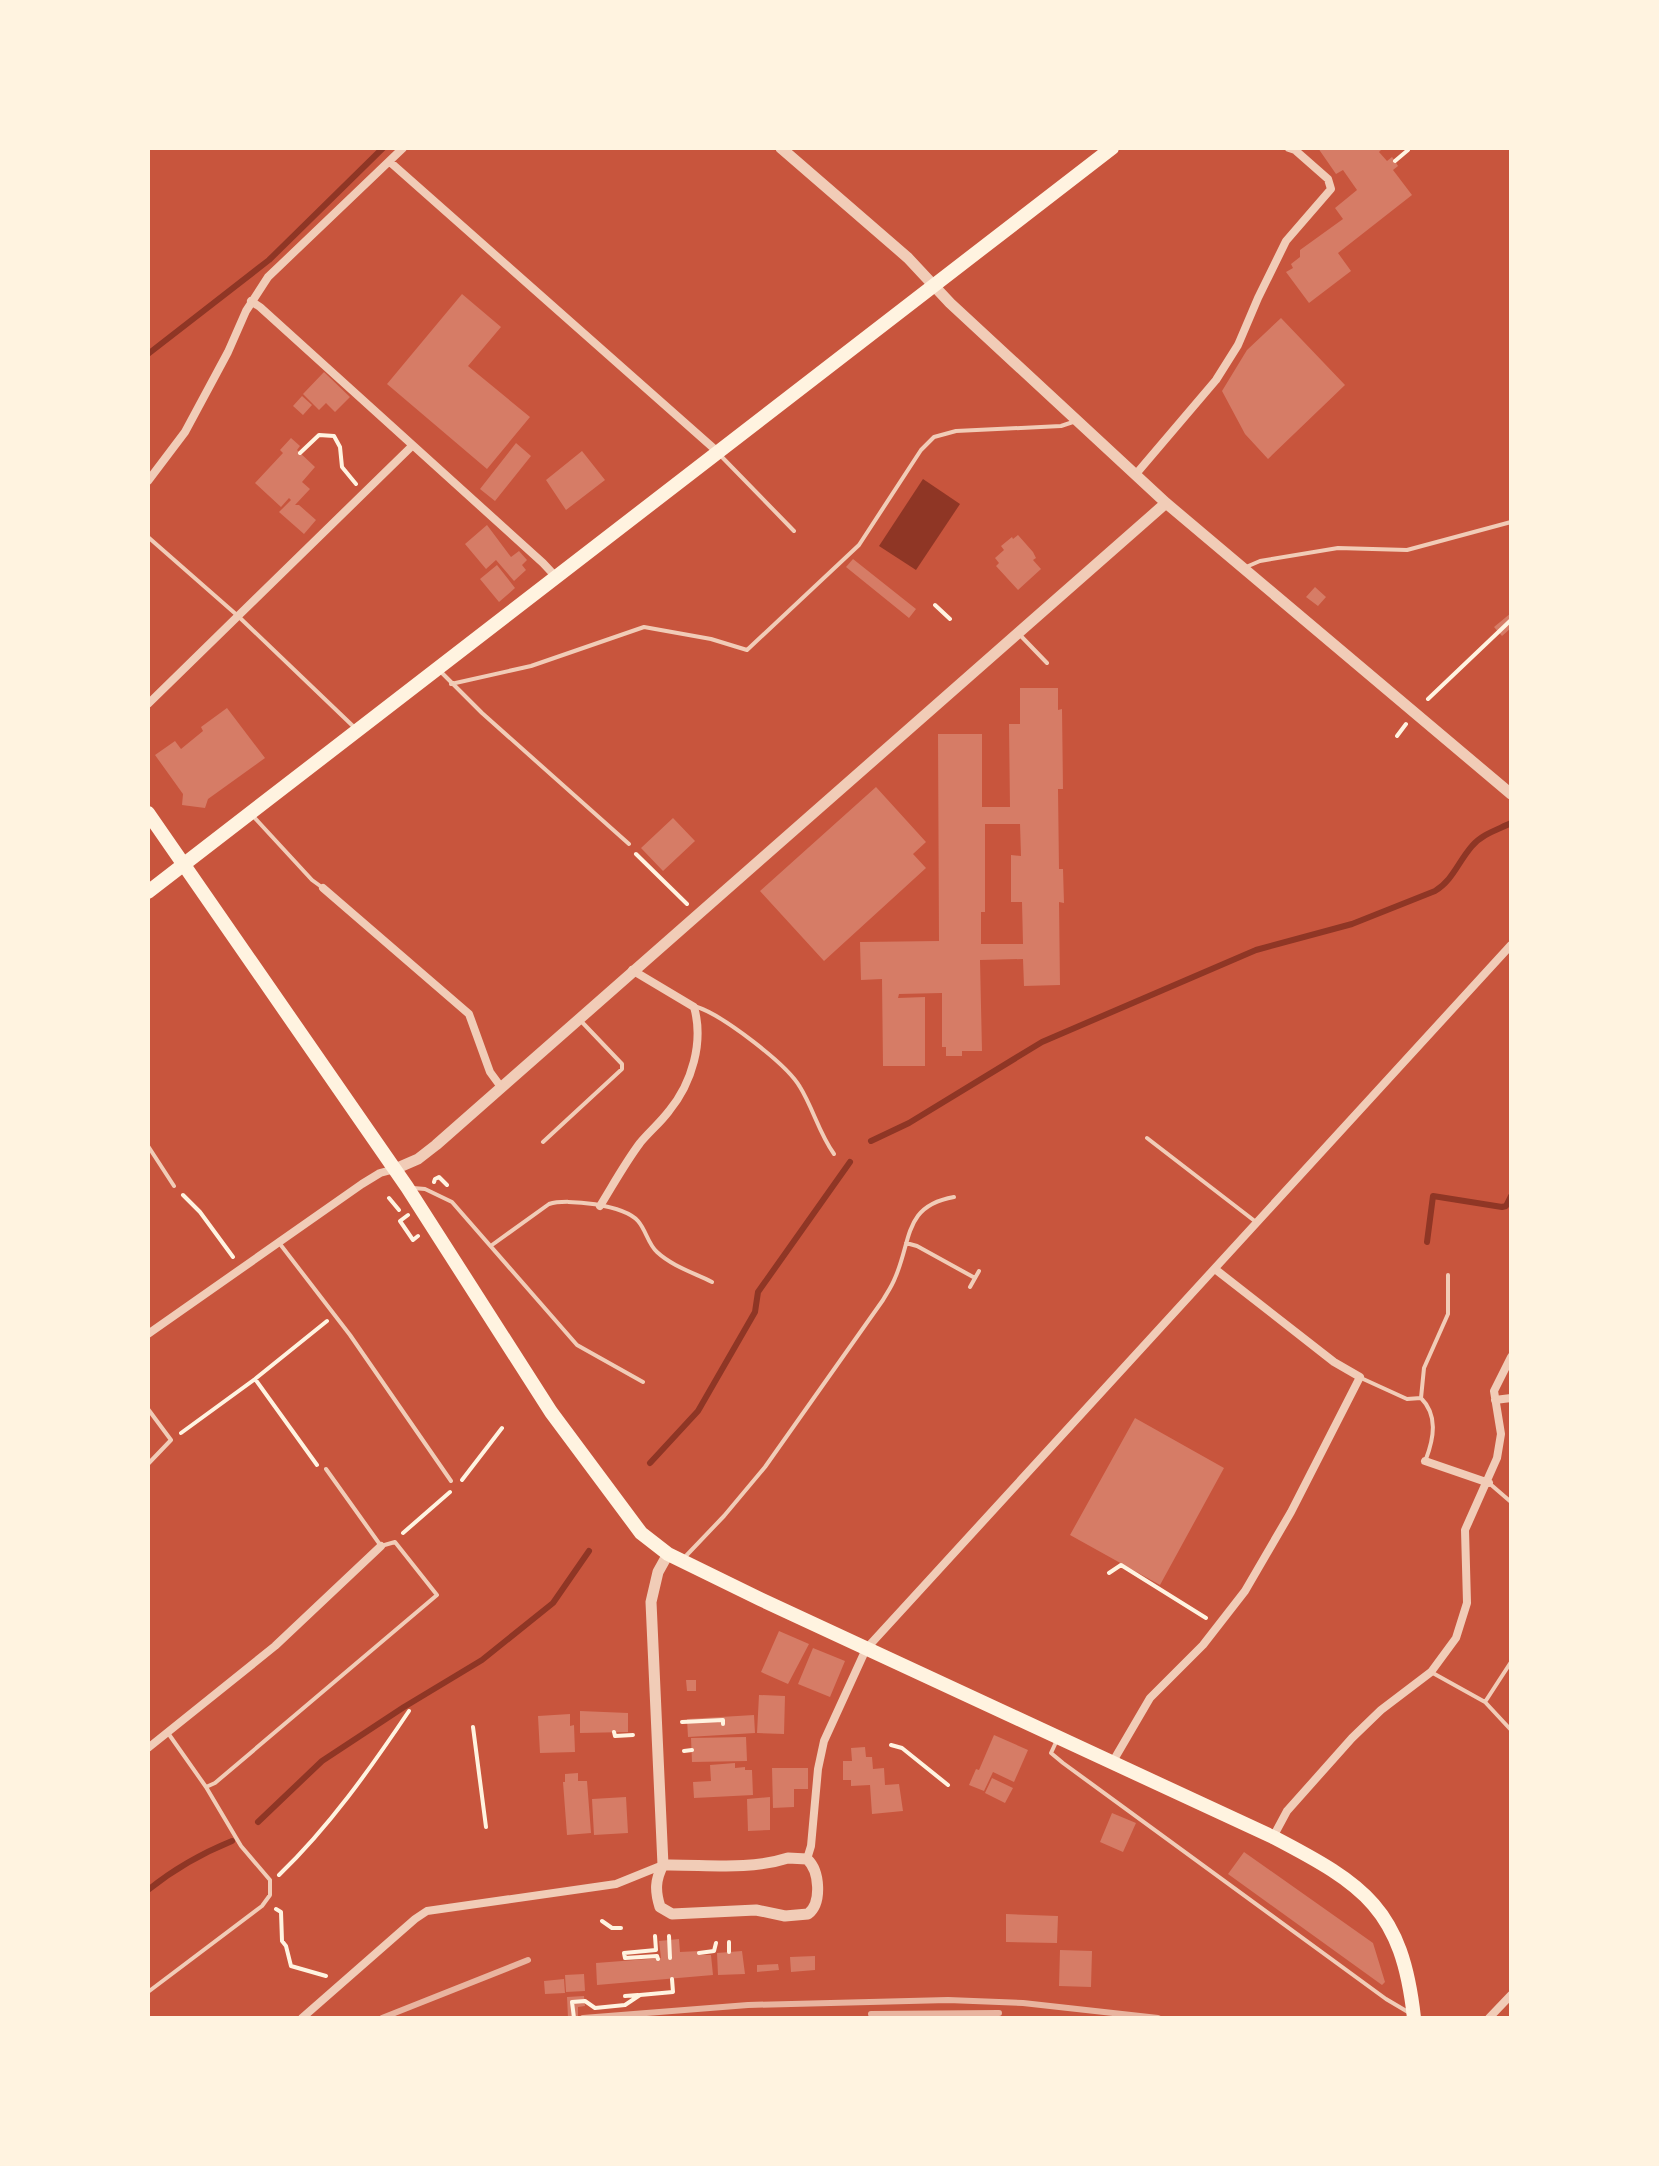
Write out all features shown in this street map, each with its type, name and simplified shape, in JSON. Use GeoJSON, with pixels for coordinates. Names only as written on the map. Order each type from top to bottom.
{"type":"FeatureCollection","features":[{"type":"Feature","properties":{"kind":"main road"},"geometry":{"type":"LineString","coordinates":[[148,892],[1112,148]]}},
{"type":"Feature","properties":{"kind":"main road"},"geometry":{"type":"LineString","coordinates":[[148,813],[395,1169],[551,1412],[635,1526],[675,1557],[1273,1837],[1332,1868],[1373,1903],[1398,1944],[1408,1978],[1414,2017]]}},
{"type":"Feature","properties":{"kind":"street"},"geometry":{"type":"LineString","coordinates":[[148,481],[185,432],[228,352],[251,301],[268,277],[403,148]]}},
{"type":"Feature","properties":{"kind":"street"},"geometry":{"type":"LineString","coordinates":[[781,148],[876,228],[1166,503],[1511,794]]}},
{"type":"Feature","properties":{"kind":"street"},"geometry":{"type":"LineString","coordinates":[[1136,474],[1216,380],[1238,345],[1286,241],[1331,189],[1328,179],[1289,148]]}},
{"type":"Feature","properties":{"kind":"street"},"geometry":{"type":"LineString","coordinates":[[390,162],[719,453]]}},
{"type":"Feature","properties":{"kind":"street"},"geometry":{"type":"LineString","coordinates":[[251,301],[557,578]]}},
{"type":"Feature","properties":{"kind":"street"},"geometry":{"type":"LineString","coordinates":[[148,704],[412,446]]}},
{"type":"Feature","properties":{"kind":"street"},"geometry":{"type":"LineString","coordinates":[[148,1334],[375,1175],[418,1159],[436,1145],[1166,503]]}},
{"type":"Feature","properties":{"kind":"street"},"geometry":{"type":"LineString","coordinates":[[323,888],[469,1014],[490,1072],[501,1087]]}},
{"type":"Feature","properties":{"kind":"street"},"geometry":{"type":"LineString","coordinates":[[807,1859],[811,1846],[818,1764],[824,1741],[866,1649],[1511,945]]}},
{"type":"Feature","properties":{"kind":"street"},"geometry":{"type":"LineString","coordinates":[[600,1206],[641,1142],[671,1109],[692,1071],[696,1056],[694,1007],[632,970]]}},
{"type":"Feature","properties":{"kind":"street"},"geometry":{"type":"LineString","coordinates":[[1112,1763],[1150,1698],[1219,1626],[1263,1562],[1360,1377],[1334,1362],[1215,1269]]}},
{"type":"Feature","properties":{"kind":"street"},"geometry":{"type":"LineString","coordinates":[[1273,1837],[1287,1811],[1352,1738],[1381,1710],[1431,1672],[1456,1638],[1465,1614],[1467,1592],[1465,1530],[1489,1483],[1497,1458],[1501,1434],[1494,1391],[1511,1357]]}},
{"type":"Feature","properties":{"kind":"street"},"geometry":{"type":"LineString","coordinates":[[1495,1400],[1511,1398]]}},
{"type":"Feature","properties":{"kind":"street"},"geometry":{"type":"LineString","coordinates":[[1425,1461],[1489,1483]]}},
{"type":"Feature","properties":{"kind":"street"},"geometry":{"type":"LineString","coordinates":[[148,1748],[275,1646],[381,1546]]}},
{"type":"Feature","properties":{"kind":"street"},"geometry":{"type":"LineString","coordinates":[[302,2018],[427,1911],[616,1884],[663,1865],[766,1864],[793,1858],[807,1859],[815,1868],[815,1907],[808,1914],[792,1916],[765,1910],[666,1913],[660,1907],[656,1878],[663,1865],[651,1602],[658,1572],[675,1557]]}},
{"type":"Feature","properties":{"kind":"street"},"geometry":{"type":"LineString","coordinates":[[1489,2018],[1511,1995]]}},
{"type":"Feature","properties":{"kind":"lane"},"geometry":{"type":"LineString","coordinates":[[451,684],[531,666],[644,627],[711,639],[747,650],[859,545],[921,450],[934,437],[956,431],[1061,426],[1078,420]]}},
{"type":"Feature","properties":{"kind":"lane"},"geometry":{"type":"LineString","coordinates":[[719,453],[794,531]]}},
{"type":"Feature","properties":{"kind":"lane"},"geometry":{"type":"LineString","coordinates":[[1244,568],[1260,561],[1329,549],[1407,550],[1511,522]]}},
{"type":"Feature","properties":{"kind":"lane"},"geometry":{"type":"LineString","coordinates":[[148,537],[238,616],[358,732]]}},
{"type":"Feature","properties":{"kind":"lane"},"geometry":{"type":"LineString","coordinates":[[1018,633],[1047,663]]}},
{"type":"Feature","properties":{"kind":"lane"},"geometry":{"type":"LineString","coordinates":[[438,670],[629,844]]}},
{"type":"Feature","properties":{"kind":"lane"},"geometry":{"type":"LineString","coordinates":[[251,813],[323,888]]}},
{"type":"Feature","properties":{"kind":"lane"},"geometry":{"type":"LineString","coordinates":[[694,1007],[718,1016],[778,1063],[799,1084],[834,1154]]}},
{"type":"Feature","properties":{"kind":"lane"},"geometry":{"type":"LineString","coordinates":[[543,1142],[622,1069],[622,1064],[579,1018]]}},
{"type":"Feature","properties":{"kind":"lane"},"geometry":{"type":"LineString","coordinates":[[1147,1138],[1257,1222]]}},
{"type":"Feature","properties":{"kind":"lane"},"geometry":{"type":"LineString","coordinates":[[148,1146],[174,1186]]}},
{"type":"Feature","properties":{"kind":"lane"},"geometry":{"type":"LineString","coordinates":[[407,1187],[425,1189],[452,1202],[577,1345],[643,1382]]}},
{"type":"Feature","properties":{"kind":"lane"},"geometry":{"type":"LineString","coordinates":[[675,1557],[724,1516],[776,1452],[883,1300],[895,1278],[918,1215],[936,1200],[954,1197]]}},
{"type":"Feature","properties":{"kind":"lane"},"geometry":{"type":"LineString","coordinates":[[492,1245],[549,1204],[560,1200],[600,1206],[633,1216],[658,1253],[671,1263],[712,1282]]}},
{"type":"Feature","properties":{"kind":"lane"},"geometry":{"type":"LineString","coordinates":[[278,1242],[335,1315],[451,1481]]}},
{"type":"Feature","properties":{"kind":"lane"},"geometry":{"type":"LineString","coordinates":[[906,1243],[975,1278]]}},
{"type":"Feature","properties":{"kind":"lane"},"geometry":{"type":"LineString","coordinates":[[970,1287],[979,1271]]}},
{"type":"Feature","properties":{"kind":"lane"},"geometry":{"type":"LineString","coordinates":[[1421,1398],[1424,1368],[1448,1314],[1448,1275]]}},
{"type":"Feature","properties":{"kind":"lane"},"geometry":{"type":"LineString","coordinates":[[1360,1377],[1407,1399],[1421,1398],[1430,1407],[1433,1414],[1430,1449],[1425,1461]]}},
{"type":"Feature","properties":{"kind":"lane"},"geometry":{"type":"LineString","coordinates":[[148,1409],[171,1440],[148,1464]]}},
{"type":"Feature","properties":{"kind":"lane"},"geometry":{"type":"LineString","coordinates":[[206,1787],[215,1783],[437,1595],[395,1542],[381,1546],[326,1469]]}},
{"type":"Feature","properties":{"kind":"lane"},"geometry":{"type":"LineString","coordinates":[[1489,1483],[1511,1502]]}},
{"type":"Feature","properties":{"kind":"lane"},"geometry":{"type":"LineString","coordinates":[[1485,1702],[1511,1662]]}},
{"type":"Feature","properties":{"kind":"lane"},"geometry":{"type":"LineString","coordinates":[[1431,1672],[1485,1702],[1511,1730]]}},
{"type":"Feature","properties":{"kind":"lane"},"geometry":{"type":"LineString","coordinates":[[148,1992],[262,1906],[270,1895],[270,1880],[241,1846],[206,1787],[167,1731]]}},
{"type":"Feature","properties":{"kind":"lane"},"geometry":{"type":"LineString","coordinates":[[1058,1738],[1051,1753],[1063,1763],[1414,2017]]}},
{"type":"Feature","properties":{"kind":"path"},"geometry":{"type":"LineString","coordinates":[[1395,161],[1408,150]]}},
{"type":"Feature","properties":{"kind":"path"},"geometry":{"type":"LineString","coordinates":[[300,453],[319,435],[334,436],[339,442],[343,471],[363,492]]}},
{"type":"Feature","properties":{"kind":"path"},"geometry":{"type":"LineString","coordinates":[[935,605],[950,619]]}},
{"type":"Feature","properties":{"kind":"path"},"geometry":{"type":"LineString","coordinates":[[1428,699],[1511,620]]}},
{"type":"Feature","properties":{"kind":"path"},"geometry":{"type":"LineString","coordinates":[[1397,736],[1408,723]]}},
{"type":"Feature","properties":{"kind":"path"},"geometry":{"type":"LineString","coordinates":[[629,844],[697,914]]}},
{"type":"Feature","properties":{"kind":"path"},"geometry":{"type":"LineString","coordinates":[[433,1173],[442,1178],[442,1183]]}},
{"type":"Feature","properties":{"kind":"path"},"geometry":{"type":"LineString","coordinates":[[174,1186],[200,1212],[241,1268]]}},
{"type":"Feature","properties":{"kind":"path"},"geometry":{"type":"LineString","coordinates":[[400,1221],[413,1240],[418,1236],[407,1220]]}},
{"type":"Feature","properties":{"kind":"path"},"geometry":{"type":"LineString","coordinates":[[171,1440],[255,1379],[335,1315]]}},
{"type":"Feature","properties":{"kind":"path"},"geometry":{"type":"LineString","coordinates":[[255,1379],[316,1464],[326,1469]]}},
{"type":"Feature","properties":{"kind":"path"},"geometry":{"type":"LineString","coordinates":[[1109,1573],[1121,1565],[1219,1626]]}},
{"type":"Feature","properties":{"kind":"path"},"geometry":{"type":"LineString","coordinates":[[270,1880],[297,1858],[366,1775],[409,1711]]}},
{"type":"Feature","properties":{"kind":"path"},"geometry":{"type":"LineString","coordinates":[[682,1722],[723,1720],[723,1724]]}},
{"type":"Feature","properties":{"kind":"path"},"geometry":{"type":"LineString","coordinates":[[473,1727],[486,1827]]}},
{"type":"Feature","properties":{"kind":"path"},"geometry":{"type":"LineString","coordinates":[[614,1732],[615,1736],[633,1735]]}},
{"type":"Feature","properties":{"kind":"path"},"geometry":{"type":"LineString","coordinates":[[891,1745],[902,1748],[948,1785]]}},
{"type":"Feature","properties":{"kind":"path"},"geometry":{"type":"LineString","coordinates":[[684,1751],[692,1750]]}},
{"type":"Feature","properties":{"kind":"path"},"geometry":{"type":"LineString","coordinates":[[262,1906],[281,1912],[282,1941],[291,1966],[343,1982]]}},
{"type":"Feature","properties":{"kind":"path"},"geometry":{"type":"LineString","coordinates":[[602,1921],[612,1928],[621,1928]]}},
{"type":"Feature","properties":{"kind":"path"},"geometry":{"type":"LineString","coordinates":[[655,1936],[656,1950],[624,1953],[625,1958],[657,1956],[658,1959]]}},
{"type":"Feature","properties":{"kind":"path"},"geometry":{"type":"LineString","coordinates":[[669,1936],[670,1958]]}},
{"type":"Feature","properties":{"kind":"path"},"geometry":{"type":"LineString","coordinates":[[729,1942],[729,1952]]}},
{"type":"Feature","properties":{"kind":"path"},"geometry":{"type":"LineString","coordinates":[[699,1953],[714,1951],[716,1943]]}},
{"type":"Feature","properties":{"kind":"path"},"geometry":{"type":"LineString","coordinates":[[625,1996],[673,1992],[672,1979]]}},
{"type":"Feature","properties":{"kind":"path"},"geometry":{"type":"LineString","coordinates":[[574,2018],[572,2002],[585,2001],[595,2008],[625,2005],[640,1995]]}},
{"type":"Feature","properties":{"kind":"shaded area"},"geometry":{"type":"Polygon","coordinates":[[[923,479],[960,504],[916,570],[879,546],[923,479]]]}},
{"type":"Feature","properties":{"kind":"building"},"geometry":{"type":"Polygon","coordinates":[[[1318,148],[1383,148],[1379,152],[1387,161],[1392,157],[1398,166],[1393,170],[1412,195],[1338,253],[1351,271],[1309,303],[1286,272],[1300,257],[1300,250],[1343,219],[1335,208],[1357,190],[1343,170],[1336,174],[1318,148]]]}},
{"type":"Feature","properties":{"kind":"building"},"geometry":{"type":"Polygon","coordinates":[[[462,294],[501,327],[468,366],[530,417],[487,469],[387,384],[462,294]]]}},
{"type":"Feature","properties":{"kind":"building"},"geometry":{"type":"Polygon","coordinates":[[[1281,318],[1345,385],[1268,459],[1245,434],[1222,391],[1247,350],[1281,318]]]}},
{"type":"Feature","properties":{"kind":"building"},"geometry":{"type":"Polygon","coordinates":[[[324,372],[350,397],[335,412],[326,403],[319,410],[303,394],[324,372]]]}},
{"type":"Feature","properties":{"kind":"building"},"geometry":{"type":"Polygon","coordinates":[[[302,396],[312,405],[303,415],[293,406],[302,396]]]}},
{"type":"Feature","properties":{"kind":"building"},"geometry":{"type":"Polygon","coordinates":[[[291,438],[300,446],[297,450],[315,467],[302,482],[310,489],[295,505],[316,520],[304,534],[279,512],[291,500],[289,498],[281,507],[255,483],[283,453],[280,450],[291,438]]]}},
{"type":"Feature","properties":{"kind":"building"},"geometry":{"type":"Polygon","coordinates":[[[516,443],[531,456],[495,501],[480,489],[516,443]]]}},
{"type":"Feature","properties":{"kind":"building"},"geometry":{"type":"Polygon","coordinates":[[[582,451],[605,480],[566,510],[546,480],[582,451]]]}},
{"type":"Feature","properties":{"kind":"building"},"geometry":{"type":"Polygon","coordinates":[[[487,525],[511,557],[519,551],[527,560],[522,565],[526,570],[514,581],[496,560],[486,569],[465,544],[487,525]]]}},
{"type":"Feature","properties":{"kind":"building"},"geometry":{"type":"Polygon","coordinates":[[[1018,535],[1033,552],[1036,558],[1033,560],[1041,569],[1018,590],[996,566],[999,563],[995,558],[1004,550],[1001,546],[1018,535]]]}},
{"type":"Feature","properties":{"kind":"building"},"geometry":{"type":"Polygon","coordinates":[[[853,559],[916,609],[909,618],[846,567],[853,559]]]}},
{"type":"Feature","properties":{"kind":"building"},"geometry":{"type":"Polygon","coordinates":[[[497,565],[515,588],[499,602],[480,579],[497,565]]]}},
{"type":"Feature","properties":{"kind":"building"},"geometry":{"type":"Polygon","coordinates":[[[1315,587],[1326,597],[1318,606],[1306,597],[1315,587]]]}},
{"type":"Feature","properties":{"kind":"building"},"geometry":{"type":"Polygon","coordinates":[[[1511,613],[1511,628],[1502,636],[1494,627],[1511,613]]]}},
{"type":"Feature","properties":{"kind":"building"},"geometry":{"type":"Polygon","coordinates":[[[1020,688],[1058,688],[1058,710],[1062,709],[1063,789],[1058,789],[1059,869],[1063,869],[1064,903],[1059,902],[1060,985],[1024,986],[1023,959],[980,960],[982,1051],[962,1051],[962,1056],[946,1056],[946,1047],[942,1047],[942,993],[899,994],[898,998],[925,997],[925,1066],[883,1066],[882,979],[861,980],[860,942],[939,941],[938,734],[982,734],[982,807],[1010,807],[1009,724],[1020,724],[1020,688]],[[985,824],[985,912],[981,912],[981,944],[1023,944],[1022,902],[1011,902],[1011,855],[1021,856],[1020,824],[985,824]]]}},
{"type":"Feature","properties":{"kind":"building"},"geometry":{"type":"Polygon","coordinates":[[[227,708],[265,758],[208,799],[205,808],[182,805],[183,794],[155,755],[175,741],[181,749],[203,731],[201,727],[227,708]]]}},
{"type":"Feature","properties":{"kind":"building"},"geometry":{"type":"Polygon","coordinates":[[[876,787],[926,842],[913,854],[926,868],[824,961],[760,891],[876,787]]]}},
{"type":"Feature","properties":{"kind":"building"},"geometry":{"type":"Polygon","coordinates":[[[673,818],[695,841],[663,871],[641,848],[673,818]]]}},
{"type":"Feature","properties":{"kind":"building"},"geometry":{"type":"Polygon","coordinates":[[[1135,1418],[1224,1468],[1160,1585],[1070,1535],[1135,1418]]]}},
{"type":"Feature","properties":{"kind":"building"},"geometry":{"type":"Polygon","coordinates":[[[779,1631],[809,1644],[788,1684],[761,1672],[779,1631]]]}},
{"type":"Feature","properties":{"kind":"building"},"geometry":{"type":"Polygon","coordinates":[[[813,1648],[845,1661],[830,1697],[798,1684],[813,1648]]]}},
{"type":"Feature","properties":{"kind":"building"},"geometry":{"type":"Polygon","coordinates":[[[686,1680],[696,1680],[696,1691],[687,1691],[686,1680]]]}},
{"type":"Feature","properties":{"kind":"building"},"geometry":{"type":"Polygon","coordinates":[[[759,1695],[785,1696],[784,1734],[757,1733],[759,1695]]]}},
{"type":"Feature","properties":{"kind":"building"},"geometry":{"type":"Polygon","coordinates":[[[580,1711],[628,1713],[628,1732],[580,1733],[580,1711]]]}},
{"type":"Feature","properties":{"kind":"building"},"geometry":{"type":"Polygon","coordinates":[[[570,1714],[570,1726],[574,1725],[575,1752],[540,1753],[538,1716],[570,1714]]]}},
{"type":"Feature","properties":{"kind":"building"},"geometry":{"type":"Polygon","coordinates":[[[754,1715],[755,1733],[688,1737],[687,1719],[754,1715]]]}},
{"type":"Feature","properties":{"kind":"building"},"geometry":{"type":"Polygon","coordinates":[[[994,1735],[1028,1750],[1014,1782],[993,1772],[984,1791],[969,1785],[994,1735]]]}},
{"type":"Feature","properties":{"kind":"building"},"geometry":{"type":"Polygon","coordinates":[[[746,1737],[747,1761],[692,1762],[691,1738],[746,1737]]]}},
{"type":"Feature","properties":{"kind":"building"},"geometry":{"type":"Polygon","coordinates":[[[865,1747],[866,1757],[872,1757],[873,1769],[884,1768],[885,1785],[899,1784],[903,1811],[872,1814],[870,1785],[851,1786],[851,1780],[843,1780],[843,1761],[852,1761],[851,1748],[865,1747]]]}},
{"type":"Feature","properties":{"kind":"building"},"geometry":{"type":"Polygon","coordinates":[[[735,1763],[735,1768],[752,1770],[753,1795],[694,1798],[693,1782],[711,1781],[710,1765],[735,1763]]]}},
{"type":"Feature","properties":{"kind":"building"},"geometry":{"type":"Polygon","coordinates":[[[772,1768],[808,1768],[808,1789],[794,1789],[794,1807],[773,1808],[772,1768]]]}},
{"type":"Feature","properties":{"kind":"building"},"geometry":{"type":"Polygon","coordinates":[[[578,1773],[578,1781],[587,1781],[591,1833],[567,1835],[563,1782],[565,1774],[578,1773]]]}},
{"type":"Feature","properties":{"kind":"building"},"geometry":{"type":"Polygon","coordinates":[[[992,1778],[1013,1788],[1005,1803],[985,1793],[992,1778]]]}},
{"type":"Feature","properties":{"kind":"building"},"geometry":{"type":"Polygon","coordinates":[[[626,1797],[628,1833],[594,1835],[592,1799],[626,1797]]]}},
{"type":"Feature","properties":{"kind":"building"},"geometry":{"type":"Polygon","coordinates":[[[770,1797],[770,1830],[748,1831],[747,1799],[770,1797]]]}},
{"type":"Feature","properties":{"kind":"building"},"geometry":{"type":"Polygon","coordinates":[[[1112,1813],[1136,1823],[1123,1852],[1100,1842],[1112,1813]]]}},
{"type":"Feature","properties":{"kind":"building"},"geometry":{"type":"Polygon","coordinates":[[[1244,1852],[1373,1943],[1385,1982],[1382,1985],[1228,1874],[1244,1852]]]}},
{"type":"Feature","properties":{"kind":"building"},"geometry":{"type":"Polygon","coordinates":[[[1006,1914],[1058,1916],[1057,1943],[1006,1942],[1006,1914]]]}},
{"type":"Feature","properties":{"kind":"building"},"geometry":{"type":"Polygon","coordinates":[[[679,1939],[680,1952],[699,1951],[699,1955],[711,1955],[713,1975],[597,1985],[596,1963],[661,1958],[659,1941],[679,1939]]]}},
{"type":"Feature","properties":{"kind":"building"},"geometry":{"type":"Polygon","coordinates":[[[1060,1950],[1092,1951],[1091,1987],[1059,1986],[1060,1950]]]}},
{"type":"Feature","properties":{"kind":"building"},"geometry":{"type":"Polygon","coordinates":[[[742,1951],[745,1974],[718,1975],[717,1953],[742,1951]]]}},
{"type":"Feature","properties":{"kind":"building"},"geometry":{"type":"Polygon","coordinates":[[[815,1956],[815,1970],[791,1972],[790,1957],[815,1956]]]}},
{"type":"Feature","properties":{"kind":"building"},"geometry":{"type":"Polygon","coordinates":[[[778,1964],[779,1970],[757,1972],[757,1965],[778,1964]]]}},
{"type":"Feature","properties":{"kind":"building"},"geometry":{"type":"Polygon","coordinates":[[[584,1974],[585,1991],[566,1992],[565,1975],[584,1974]]]}},
{"type":"Feature","properties":{"kind":"building"},"geometry":{"type":"Polygon","coordinates":[[[564,1979],[565,1993],[545,1994],[544,1981],[564,1979]]]}},
{"type":"Feature","properties":{"kind":"building"},"geometry":{"type":"Polygon","coordinates":[[[584,1996],[585,2006],[578,2007],[578,2018],[568,2018],[567,1997],[584,1996]]]}},
{"type":"Feature","properties":{"kind":"waterway"},"geometry":{"type":"LineString","coordinates":[[148,354],[269,260],[383,148]]}},
{"type":"Feature","properties":{"kind":"waterway"},"geometry":{"type":"LineString","coordinates":[[871,1141],[909,1123],[1042,1042],[1256,950],[1352,924],[1435,891],[1446,882],[1476,842],[1511,823]]}},
{"type":"Feature","properties":{"kind":"waterway"},"geometry":{"type":"LineString","coordinates":[[650,1463],[698,1411],[755,1312],[758,1292],[850,1162]]}},
{"type":"Feature","properties":{"kind":"waterway"},"geometry":{"type":"LineString","coordinates":[[1427,1242],[1433,1196],[1502,1207],[1506,1206],[1511,1196]]}},
{"type":"Feature","properties":{"kind":"waterway"},"geometry":{"type":"LineString","coordinates":[[258,1822],[322,1761],[482,1660],[553,1603],[589,1551]]}},
{"type":"Feature","properties":{"kind":"waterway"},"geometry":{"type":"LineString","coordinates":[[148,1890],[188,1862],[232,1841]]}},
{"type":"Feature","properties":{"kind":"railway"},"geometry":{"type":"LineString","coordinates":[[382,2018],[528,1960]]}},
{"type":"Feature","properties":{"kind":"railway"},"geometry":{"type":"LineString","coordinates":[[583,2018],[748,2005],[948,2000],[1023,2003],[1158,2018]]}},
{"type":"Feature","properties":{"kind":"railway"},"geometry":{"type":"LineString","coordinates":[[871,2014],[999,2013]]}}]}
